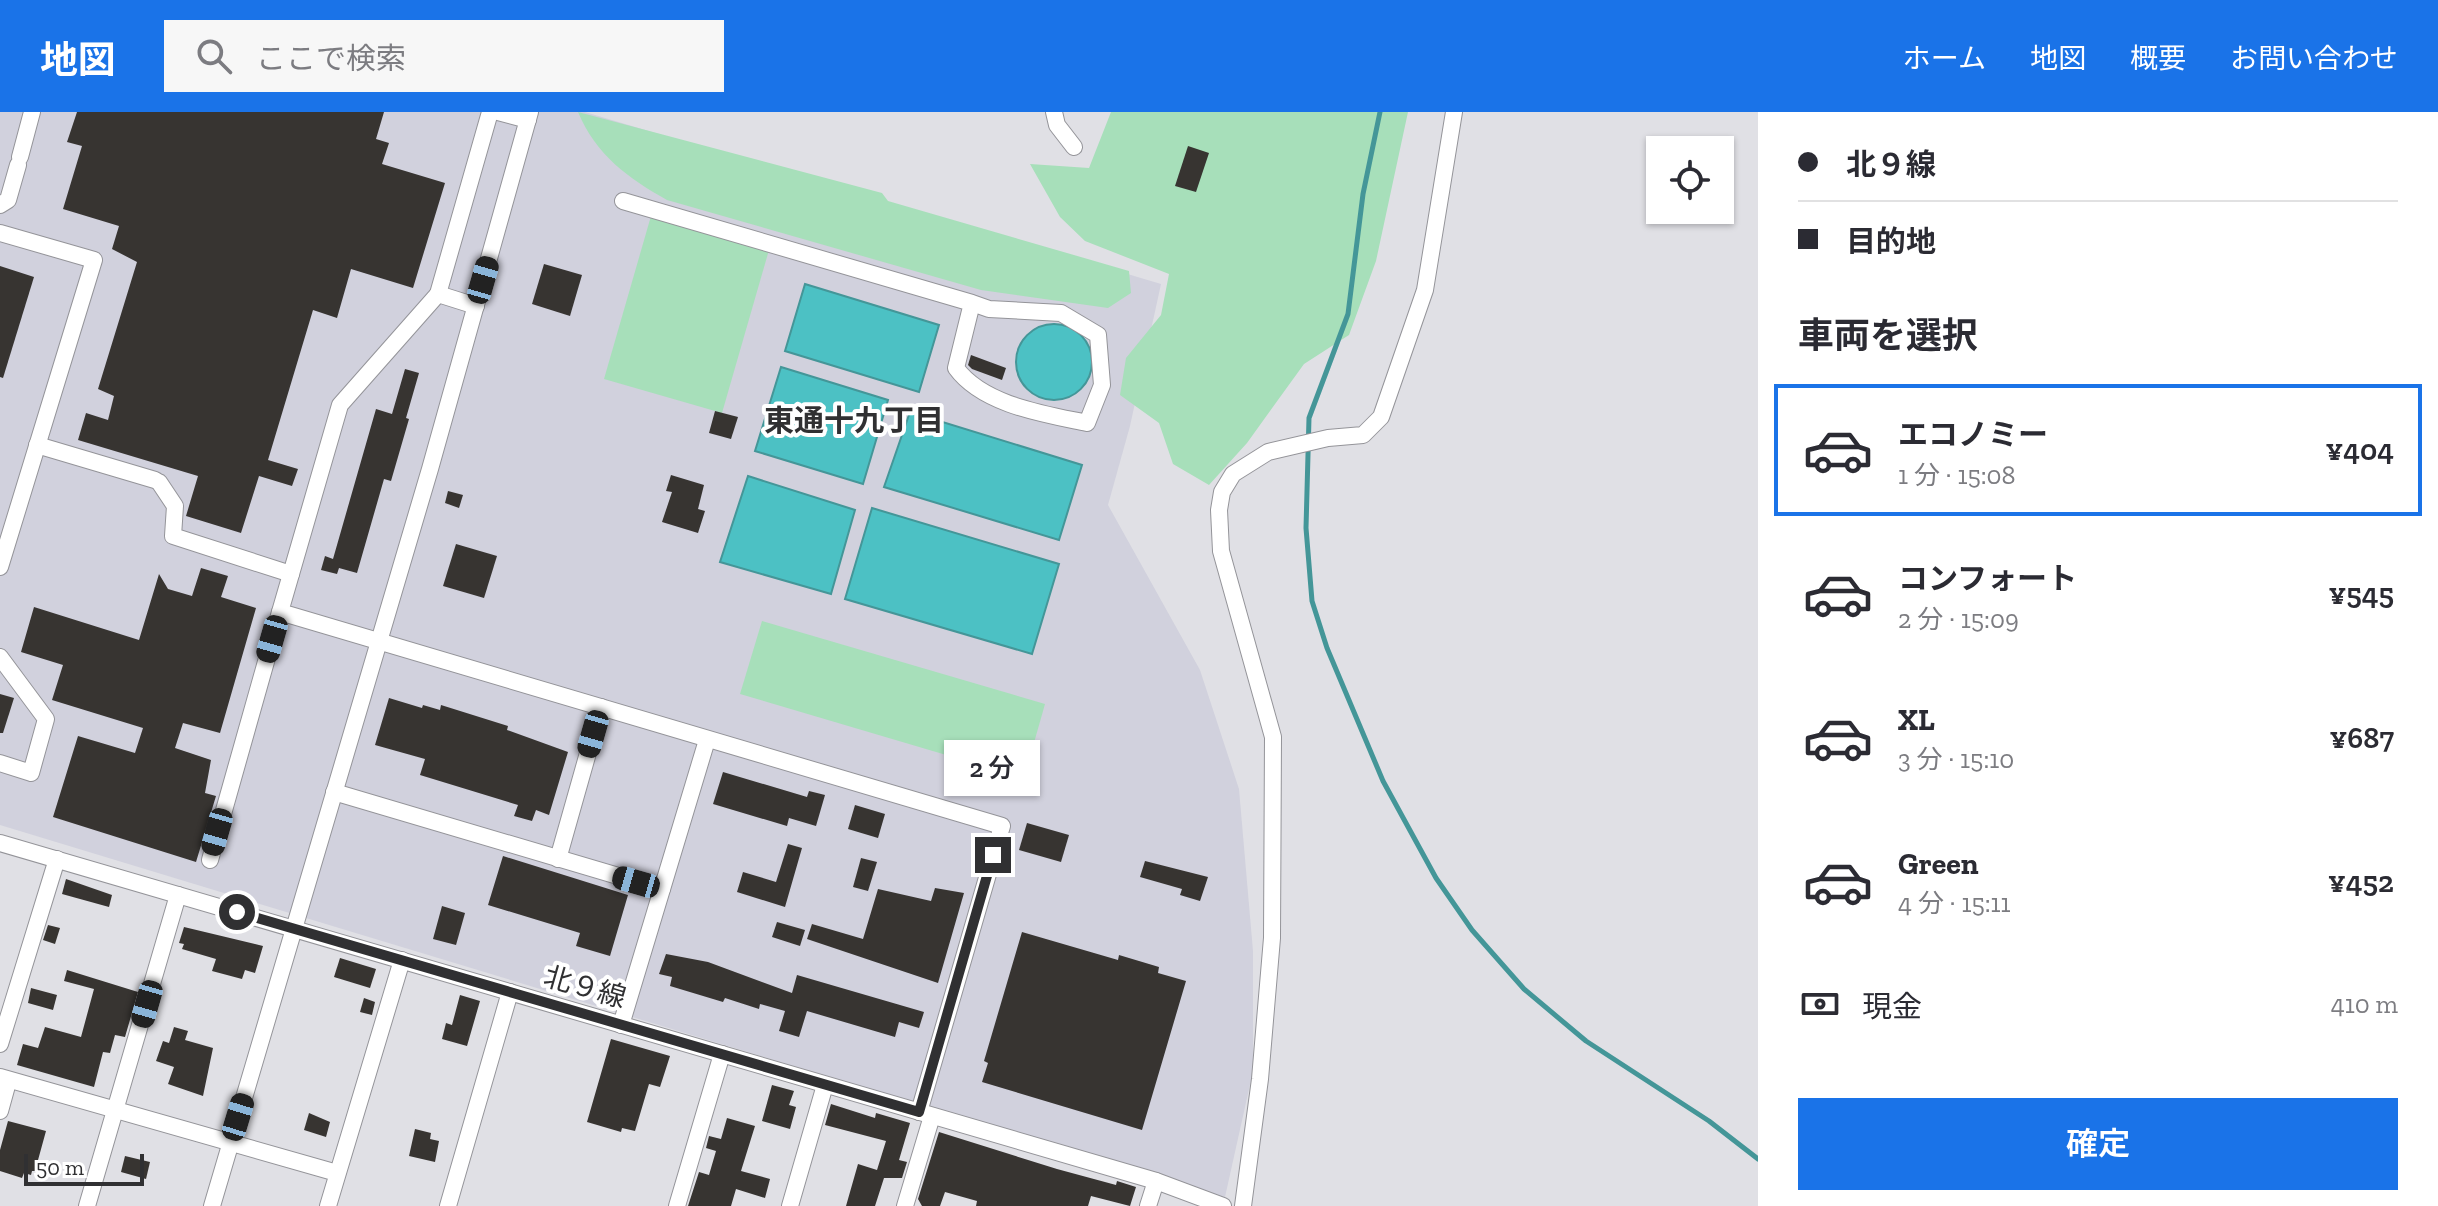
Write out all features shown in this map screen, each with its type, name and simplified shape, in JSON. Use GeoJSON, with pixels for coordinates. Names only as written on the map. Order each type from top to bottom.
{"type":"FeatureCollection","features":[{"type":"Feature","properties":{"kind":"street"},"geometry":{"type":"LineString","coordinates":[[0,205],[8,200],[32,112]]}},
{"type":"Feature","properties":{"kind":"street"},"geometry":{"type":"LineString","coordinates":[[210,860],[340,405],[438,294],[490,112]]}},
{"type":"Feature","properties":{"kind":"street"},"geometry":{"type":"LineString","coordinates":[[212,1206],[380,641],[529,116],[498,112]]}},
{"type":"Feature","properties":{"kind":"street"},"geometry":{"type":"LineString","coordinates":[[1054,112],[1057,125],[1074,147]]}},
{"type":"Feature","properties":{"kind":"street"},"geometry":{"type":"LineString","coordinates":[[1243,1206],[1260,1079],[1272,938],[1273,737],[1221,551],[1219,510],[1222,492],[1233,474],[1268,452],[1328,438],[1363,435],[1381,417],[1425,290],[1454,112]]}},
{"type":"Feature","properties":{"kind":"street"},"geometry":{"type":"LineString","coordinates":[[623,201],[972,303],[989,309],[1061,313],[1098,335],[1102,385],[1087,423],[1036,412],[968,385],[956,368],[972,303]]}},
{"type":"Feature","properties":{"kind":"street"},"geometry":{"type":"LineString","coordinates":[[0,233],[94,260],[0,567]]}},
{"type":"Feature","properties":{"kind":"street"},"geometry":{"type":"LineString","coordinates":[[438,294],[476,306]]}},
{"type":"Feature","properties":{"kind":"street"},"geometry":{"type":"LineString","coordinates":[[37,445],[157,481],[175,506],[173,536],[291,574]]}},
{"type":"Feature","properties":{"kind":"street"},"geometry":{"type":"LineString","coordinates":[[280,612],[1002,826],[925,1114],[905,1206]]}},
{"type":"Feature","properties":{"kind":"street"},"geometry":{"type":"LineString","coordinates":[[0,657],[46,719],[31,773],[0,763]]}},
{"type":"Feature","properties":{"kind":"street"},"geometry":{"type":"LineString","coordinates":[[558,859],[601,707]]}},
{"type":"Feature","properties":{"kind":"street"},"geometry":{"type":"LineString","coordinates":[[621,1025],[707,740]]}},
{"type":"Feature","properties":{"kind":"street"},"geometry":{"type":"LineString","coordinates":[[334,792],[662,889]]}},
{"type":"Feature","properties":{"kind":"street","name":"北９線"},"geometry":{"type":"LineString","coordinates":[[0,843],[1156,1181],[1223,1206]]}},
{"type":"Feature","properties":{"kind":"street"},"geometry":{"type":"LineString","coordinates":[[0,1044],[57,859]]}},
{"type":"Feature","properties":{"kind":"street"},"geometry":{"type":"LineString","coordinates":[[87,1206],[178,895]]}},
{"type":"Feature","properties":{"kind":"street"},"geometry":{"type":"LineString","coordinates":[[328,1206],[402,960]]}},
{"type":"Feature","properties":{"kind":"street"},"geometry":{"type":"LineString","coordinates":[[448,1206],[510,992]]}},
{"type":"Feature","properties":{"kind":"street"},"geometry":{"type":"LineString","coordinates":[[677,1206],[722,1054]]}},
{"type":"Feature","properties":{"kind":"street"},"geometry":{"type":"LineString","coordinates":[[0,1111],[4,1080],[337,1173]]}},
{"type":"Feature","properties":{"kind":"street"},"geometry":{"type":"LineString","coordinates":[[790,1206],[825,1085]]}},
{"type":"Feature","properties":{"kind":"street"},"geometry":{"type":"LineString","coordinates":[[1148,1206],[1156,1181]]}},
{"type":"Feature","properties":{"kind":"shaded area"},"geometry":{"type":"Polygon","coordinates":[[[0,112],[585,112],[1161,284],[1130,426],[1108,505],[1200,670],[1239,789],[1253,951],[1253,1071],[1225,1197],[0,825],[0,112]]]}},
{"type":"Feature","properties":{"kind":"green space"},"geometry":{"type":"Polygon","coordinates":[[[578,112],[882,193],[888,201],[1129,271],[1131,293],[1108,308],[981,290],[667,200],[615,164],[594,141],[578,112]]]}},
{"type":"Feature","properties":{"kind":"green space"},"geometry":{"type":"Polygon","coordinates":[[[1111,112],[1408,112],[1376,261],[1349,335],[1304,364],[1247,443],[1209,485],[1173,464],[1159,423],[1120,395],[1126,358],[1161,315],[1169,274],[1085,241],[1060,217],[1030,164],[1089,168],[1111,112]]]}},
{"type":"Feature","properties":{"kind":"green space"},"geometry":{"type":"Polygon","coordinates":[[[651,216],[769,250],[722,413],[604,379],[651,216]]]}},
{"type":"Feature","properties":{"kind":"green space"},"geometry":{"type":"Polygon","coordinates":[[[762,621],[1045,704],[1024,778],[740,694],[762,621]]]}},
{"type":"Feature","properties":{"kind":"water"},"geometry":{"type":"Polygon","coordinates":[[[805,284],[939,325],[919,392],[785,351],[805,284]]]}},
{"type":"Feature","properties":{"kind":"water"},"geometry":{"type":"Polygon","coordinates":[[[1047,324],[1061,324],[1075,330],[1086,341],[1092,362],[1089,377],[1081,389],[1061,400],[1047,400],[1033,394],[1022,383],[1016,369],[1016,355],[1022,341],[1033,330],[1047,324]]]}},
{"type":"Feature","properties":{"kind":"water"},"geometry":{"type":"Polygon","coordinates":[[[781,367],[888,400],[863,484],[755,451],[781,367]]]}},
{"type":"Feature","properties":{"kind":"water"},"geometry":{"type":"Polygon","coordinates":[[[910,412],[1082,465],[1059,540],[884,487],[910,412]]]}},
{"type":"Feature","properties":{"kind":"water"},"geometry":{"type":"Polygon","coordinates":[[[748,476],[855,510],[831,594],[720,562],[748,476]]]}},
{"type":"Feature","properties":{"kind":"water"},"geometry":{"type":"Polygon","coordinates":[[[872,508],[1059,564],[1032,654],[845,599],[872,508]]]}},
{"type":"Feature","properties":{"kind":"building"},"geometry":{"type":"Polygon","coordinates":[[[77,112],[384,112],[376,139],[389,143],[382,164],[445,183],[413,288],[351,269],[337,318],[313,310],[268,460],[298,469],[292,486],[259,476],[241,533],[186,516],[198,476],[78,440],[86,413],[108,420],[114,396],[98,389],[137,262],[112,249],[119,226],[63,209],[82,146],[67,142],[77,112]]]}},
{"type":"Feature","properties":{"kind":"building"},"geometry":{"type":"Polygon","coordinates":[[[1188,146],[1209,153],[1196,192],[1175,186],[1188,146]]]}},
{"type":"Feature","properties":{"kind":"building"},"geometry":{"type":"Polygon","coordinates":[[[544,264],[582,275],[570,316],[532,304],[544,264]]]}},
{"type":"Feature","properties":{"kind":"building"},"geometry":{"type":"Polygon","coordinates":[[[0,266],[34,277],[3,378],[0,377],[0,266]]]}},
{"type":"Feature","properties":{"kind":"building"},"geometry":{"type":"Polygon","coordinates":[[[971,355],[1006,368],[1002,380],[972,369],[968,365],[971,355]]]}},
{"type":"Feature","properties":{"kind":"building"},"geometry":{"type":"Polygon","coordinates":[[[405,369],[419,373],[406,418],[409,419],[391,481],[384,479],[357,573],[339,568],[337,574],[321,570],[325,556],[333,559],[376,409],[392,414],[405,369]]]}},
{"type":"Feature","properties":{"kind":"building"},"geometry":{"type":"Polygon","coordinates":[[[715,411],[738,417],[731,439],[709,433],[715,411]]]}},
{"type":"Feature","properties":{"kind":"building"},"geometry":{"type":"Polygon","coordinates":[[[671,475],[704,485],[698,509],[705,511],[698,533],[662,522],[672,492],[666,491],[671,475]]]}},
{"type":"Feature","properties":{"kind":"building"},"geometry":{"type":"Polygon","coordinates":[[[448,491],[463,495],[459,508],[445,503],[448,491]]]}},
{"type":"Feature","properties":{"kind":"building"},"geometry":{"type":"Polygon","coordinates":[[[456,544],[497,556],[484,598],[443,586],[456,544]]]}},
{"type":"Feature","properties":{"kind":"building"},"geometry":{"type":"Polygon","coordinates":[[[201,568],[228,576],[221,597],[256,608],[220,733],[183,723],[175,748],[211,760],[205,793],[216,796],[196,862],[53,817],[78,736],[135,753],[143,728],[52,700],[63,665],[21,652],[34,607],[139,640],[159,574],[168,589],[192,596],[201,568]]]}},
{"type":"Feature","properties":{"kind":"building"},"geometry":{"type":"Polygon","coordinates":[[[0,694],[14,698],[3,733],[0,733],[0,694]]]}},
{"type":"Feature","properties":{"kind":"building"},"geometry":{"type":"Polygon","coordinates":[[[389,698],[422,708],[423,705],[440,710],[441,705],[508,726],[507,730],[568,752],[549,815],[536,810],[532,821],[514,816],[518,805],[420,775],[425,759],[375,745],[389,698]]]}},
{"type":"Feature","properties":{"kind":"building"},"geometry":{"type":"Polygon","coordinates":[[[723,772],[807,797],[809,791],[825,795],[816,826],[789,818],[787,826],[713,804],[723,772]]]}},
{"type":"Feature","properties":{"kind":"building"},"geometry":{"type":"Polygon","coordinates":[[[855,805],[885,814],[878,838],[848,829],[855,805]]]}},
{"type":"Feature","properties":{"kind":"building"},"geometry":{"type":"Polygon","coordinates":[[[1027,823],[1069,835],[1061,862],[1019,850],[1027,823]]]}},
{"type":"Feature","properties":{"kind":"building"},"geometry":{"type":"Polygon","coordinates":[[[788,844],[802,848],[785,907],[737,892],[743,872],[776,882],[788,844]]]}},
{"type":"Feature","properties":{"kind":"building"},"geometry":{"type":"Polygon","coordinates":[[[503,856],[628,895],[610,956],[576,946],[580,933],[488,905],[503,856]]]}},
{"type":"Feature","properties":{"kind":"building"},"geometry":{"type":"Polygon","coordinates":[[[861,858],[877,862],[868,891],[853,887],[861,858]]]}},
{"type":"Feature","properties":{"kind":"building"},"geometry":{"type":"Polygon","coordinates":[[[1145,861],[1208,877],[1200,901],[1180,895],[1182,889],[1140,877],[1145,861]]]}},
{"type":"Feature","properties":{"kind":"building"},"geometry":{"type":"Polygon","coordinates":[[[66,879],[112,895],[109,907],[62,894],[66,879]]]}},
{"type":"Feature","properties":{"kind":"building"},"geometry":{"type":"Polygon","coordinates":[[[935,888],[964,893],[938,983],[807,939],[812,924],[863,939],[878,889],[931,901],[935,888]]]}},
{"type":"Feature","properties":{"kind":"building"},"geometry":{"type":"Polygon","coordinates":[[[442,906],[465,913],[456,945],[433,939],[442,906]]]}},
{"type":"Feature","properties":{"kind":"building"},"geometry":{"type":"Polygon","coordinates":[[[777,922],[805,930],[800,946],[772,937],[777,922]]]}},
{"type":"Feature","properties":{"kind":"building"},"geometry":{"type":"Polygon","coordinates":[[[48,925],[60,928],[55,944],[43,940],[48,925]]]}},
{"type":"Feature","properties":{"kind":"building"},"geometry":{"type":"Polygon","coordinates":[[[184,927],[263,946],[255,973],[245,970],[242,979],[212,971],[216,959],[182,949],[184,944],[179,943],[184,927]]]}},
{"type":"Feature","properties":{"kind":"building"},"geometry":{"type":"Polygon","coordinates":[[[1022,932],[1118,960],[1119,955],[1159,967],[1158,973],[1186,981],[1142,1130],[982,1082],[988,1063],[984,1061],[1022,932]]]}},
{"type":"Feature","properties":{"kind":"building"},"geometry":{"type":"Polygon","coordinates":[[[666,954],[708,962],[792,993],[797,975],[924,1012],[919,1028],[899,1022],[895,1037],[807,1011],[799,1037],[779,1031],[785,1011],[760,1004],[759,1009],[725,998],[723,1002],[670,986],[672,977],[659,974],[666,954]]]}},
{"type":"Feature","properties":{"kind":"building"},"geometry":{"type":"Polygon","coordinates":[[[340,958],[376,969],[370,988],[334,977],[340,958]]]}},
{"type":"Feature","properties":{"kind":"building"},"geometry":{"type":"Polygon","coordinates":[[[67,970],[138,992],[125,1037],[115,1035],[110,1053],[103,1052],[94,1087],[17,1065],[23,1044],[38,1048],[45,1027],[81,1037],[94,989],[64,981],[67,970]]]}},
{"type":"Feature","properties":{"kind":"building"},"geometry":{"type":"Polygon","coordinates":[[[31,988],[57,995],[53,1010],[28,1003],[31,988]]]}},
{"type":"Feature","properties":{"kind":"building"},"geometry":{"type":"Polygon","coordinates":[[[460,995],[480,1001],[467,1046],[442,1039],[446,1023],[452,1025],[460,995]]]}},
{"type":"Feature","properties":{"kind":"building"},"geometry":{"type":"Polygon","coordinates":[[[364,998],[375,1002],[372,1015],[360,1012],[364,998]]]}},
{"type":"Feature","properties":{"kind":"building"},"geometry":{"type":"Polygon","coordinates":[[[174,1027],[188,1031],[185,1040],[213,1048],[203,1096],[168,1084],[174,1067],[156,1061],[163,1041],[169,1043],[174,1027]]]}},
{"type":"Feature","properties":{"kind":"building"},"geometry":{"type":"Polygon","coordinates":[[[611,1039],[670,1056],[660,1087],[649,1084],[635,1131],[622,1128],[621,1132],[587,1122],[611,1039]]]}},
{"type":"Feature","properties":{"kind":"building"},"geometry":{"type":"Polygon","coordinates":[[[772,1085],[794,1091],[789,1105],[796,1107],[790,1129],[762,1121],[772,1085]]]}},
{"type":"Feature","properties":{"kind":"building"},"geometry":{"type":"Polygon","coordinates":[[[831,1104],[875,1118],[876,1113],[910,1123],[899,1160],[907,1162],[902,1178],[884,1178],[875,1206],[846,1206],[858,1164],[877,1170],[886,1141],[825,1125],[831,1104]]]}},
{"type":"Feature","properties":{"kind":"building"},"geometry":{"type":"Polygon","coordinates":[[[309,1113],[330,1122],[326,1137],[304,1130],[309,1113]]]}},
{"type":"Feature","properties":{"kind":"building"},"geometry":{"type":"Polygon","coordinates":[[[727,1118],[755,1126],[741,1171],[770,1179],[765,1198],[736,1189],[731,1206],[688,1206],[699,1172],[709,1175],[716,1151],[706,1148],[709,1136],[721,1139],[727,1118]]]}},
{"type":"Feature","properties":{"kind":"building"},"geometry":{"type":"Polygon","coordinates":[[[8,1121],[46,1131],[35,1171],[31,1175],[24,1173],[22,1178],[0,1171],[0,1150],[8,1121]]]}},
{"type":"Feature","properties":{"kind":"building"},"geometry":{"type":"Polygon","coordinates":[[[415,1129],[431,1133],[430,1139],[439,1141],[435,1162],[409,1156],[415,1129]]]}},
{"type":"Feature","properties":{"kind":"building"},"geometry":{"type":"Polygon","coordinates":[[[939,1132],[1057,1169],[1116,1185],[1117,1181],[1136,1187],[1130,1206],[1091,1196],[1088,1206],[976,1206],[977,1201],[945,1192],[940,1206],[922,1206],[918,1199],[939,1132]]]}},
{"type":"Feature","properties":{"kind":"building"},"geometry":{"type":"Polygon","coordinates":[[[125,1156],[150,1162],[146,1179],[121,1172],[125,1156]]]}},
{"type":"Feature","properties":{"kind":"waterway"},"geometry":{"type":"LineString","coordinates":[[1380,112],[1363,194],[1348,314],[1309,418],[1306,528],[1312,601],[1327,648],[1383,781],[1436,878],[1472,930],[1524,989],[1586,1041],[1709,1121],[1758,1159]]}},
{"type":"Feature","properties":{"kind":"district","name":"東通十九丁目"},"geometry":{"type":"Point","coordinates":[854,421]}},
{"type":"Feature","properties":{"kind":"route"},"geometry":{"type":"LineString","coordinates":[[237,912],[919,1112],[993,855]]}}]}
